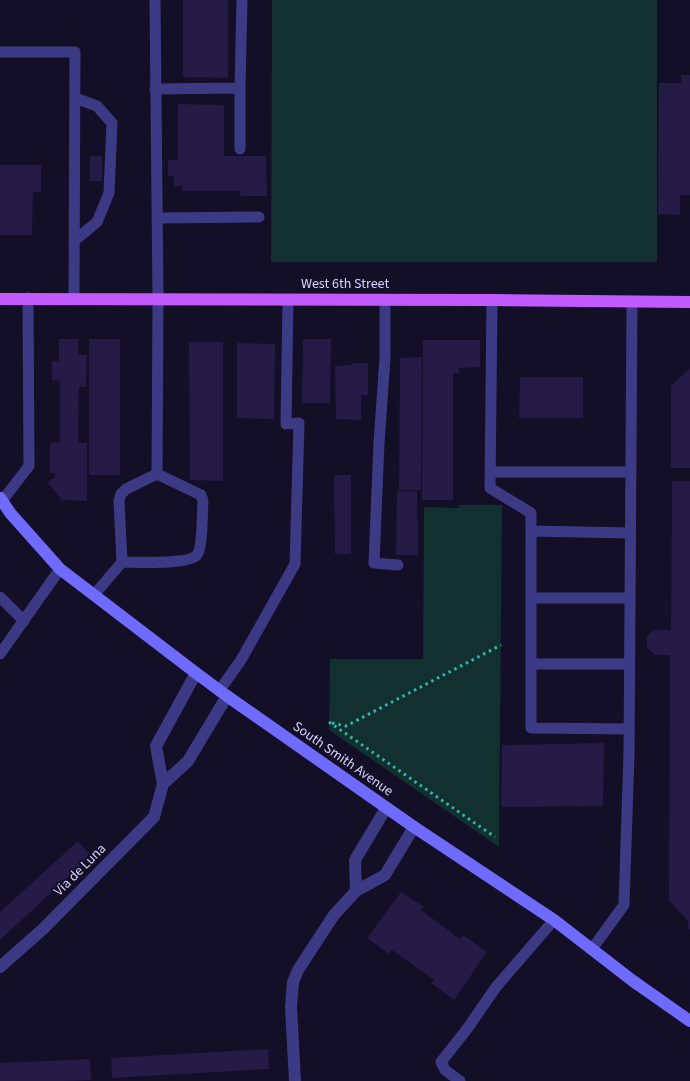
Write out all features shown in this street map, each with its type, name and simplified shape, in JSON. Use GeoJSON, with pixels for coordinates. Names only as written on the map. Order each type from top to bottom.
{"type":"FeatureCollection","features":[{"type":"Feature","properties":{"kind":"main road","name":"West 6th Street"},"geometry":{"type":"LineString","coordinates":[[0,299],[690,302]]}},
{"type":"Feature","properties":{"kind":"main road","name":"South Smith Avenue"},"geometry":{"type":"LineString","coordinates":[[1,500],[60,570],[94,596],[223,693],[386,808],[554,920],[633,981],[690,1021]]}},
{"type":"Feature","properties":{"kind":"street","name":"Via de Luna"},"geometry":{"type":"LineString","coordinates":[[0,967],[43,929],[154,817],[164,784],[156,746],[196,673]]}},
{"type":"Feature","properties":{"kind":"street","name":"Via de Luna"},"geometry":{"type":"LineString","coordinates":[[164,784],[188,761],[223,693]]}},
{"type":"Feature","properties":{"kind":"street"},"geometry":{"type":"LineString","coordinates":[[356,891],[355,860],[386,808]]}},
{"type":"Feature","properties":{"kind":"street"},"geometry":{"type":"LineString","coordinates":[[295,1081],[291,1007],[293,982],[298,970],[334,915],[356,891],[385,875],[414,827]]}},
{"type":"Feature","properties":{"kind":"lane"},"geometry":{"type":"LineString","coordinates":[[154,0],[158,474]]}},
{"type":"Feature","properties":{"kind":"lane"},"geometry":{"type":"LineString","coordinates":[[240,149],[242,0]]}},
{"type":"Feature","properties":{"kind":"lane"},"geometry":{"type":"LineString","coordinates":[[0,52],[75,52],[74,298]]}},
{"type":"Feature","properties":{"kind":"lane"},"geometry":{"type":"LineString","coordinates":[[155,89],[240,88]]}},
{"type":"Feature","properties":{"kind":"lane"},"geometry":{"type":"LineString","coordinates":[[74,241],[97,222],[109,193],[112,123],[96,106],[75,98]]}},
{"type":"Feature","properties":{"kind":"lane"},"geometry":{"type":"LineString","coordinates":[[157,218],[259,218]]}},
{"type":"Feature","properties":{"kind":"lane"},"geometry":{"type":"LineString","coordinates":[[1,500],[29,466],[28,298]]}},
{"type":"Feature","properties":{"kind":"lane"},"geometry":{"type":"LineString","coordinates":[[223,693],[295,564],[299,424],[286,424],[288,299]]}},
{"type":"Feature","properties":{"kind":"lane"},"geometry":{"type":"LineString","coordinates":[[385,300],[385,358],[374,563],[398,565]]}},
{"type":"Feature","properties":{"kind":"lane"},"geometry":{"type":"LineString","coordinates":[[492,300],[490,488],[531,513],[531,728],[629,729]]}},
{"type":"Feature","properties":{"kind":"lane"},"geometry":{"type":"LineString","coordinates":[[592,948],[624,905],[629,729],[632,302]]}},
{"type":"Feature","properties":{"kind":"lane"},"geometry":{"type":"LineString","coordinates":[[491,472],[631,472]]}},
{"type":"Feature","properties":{"kind":"lane"},"geometry":{"type":"LineString","coordinates":[[94,596],[122,562],[119,501],[121,494],[126,489],[158,474]]}},
{"type":"Feature","properties":{"kind":"lane"},"geometry":{"type":"LineString","coordinates":[[122,562],[178,562],[197,556],[200,547],[203,501],[200,495],[158,474]]}},
{"type":"Feature","properties":{"kind":"lane"},"geometry":{"type":"LineString","coordinates":[[531,531],[630,533]]}},
{"type":"Feature","properties":{"kind":"lane"},"geometry":{"type":"LineString","coordinates":[[0,654],[60,570]]}},
{"type":"Feature","properties":{"kind":"lane"},"geometry":{"type":"LineString","coordinates":[[0,597],[24,621]]}},
{"type":"Feature","properties":{"kind":"lane"},"geometry":{"type":"LineString","coordinates":[[531,598],[630,598]]}},
{"type":"Feature","properties":{"kind":"lane"},"geometry":{"type":"LineString","coordinates":[[531,664],[629,664]]}},
{"type":"Feature","properties":{"kind":"lane"},"geometry":{"type":"LineString","coordinates":[[460,1081],[445,1070],[441,1062],[496,987],[554,920]]}},
{"type":"Feature","properties":{"kind":"path"},"geometry":{"type":"LineString","coordinates":[[495,837],[329,722],[346,726],[501,645]]}},
{"type":"Feature","properties":{"kind":"green space"},"geometry":{"type":"Polygon","coordinates":[[[272,0],[657,0],[657,262],[271,262],[272,0]]]}},
{"type":"Feature","properties":{"kind":"green space"},"geometry":{"type":"Polygon","coordinates":[[[459,505],[502,505],[499,847],[329,730],[330,659],[423,659],[424,507],[459,508],[459,505]]]}},
{"type":"Feature","properties":{"kind":"building"},"geometry":{"type":"Polygon","coordinates":[[[183,0],[228,0],[228,78],[183,77],[183,0]]]}},
{"type":"Feature","properties":{"kind":"building"},"geometry":{"type":"Polygon","coordinates":[[[681,75],[690,75],[690,195],[680,195],[680,215],[658,214],[659,83],[681,83],[681,75]]]}},
{"type":"Feature","properties":{"kind":"building"},"geometry":{"type":"Polygon","coordinates":[[[178,104],[224,105],[224,156],[266,156],[267,196],[240,196],[241,191],[182,191],[182,186],[174,186],[174,176],[168,176],[168,160],[178,160],[178,104]]]}},
{"type":"Feature","properties":{"kind":"building"},"geometry":{"type":"Polygon","coordinates":[[[90,156],[102,156],[102,181],[90,181],[90,156]]]}},
{"type":"Feature","properties":{"kind":"building"},"geometry":{"type":"Polygon","coordinates":[[[0,165],[41,165],[41,192],[33,192],[32,235],[0,235],[0,165]]]}},
{"type":"Feature","properties":{"kind":"building"},"geometry":{"type":"Polygon","coordinates":[[[59,339],[78,339],[78,354],[87,355],[86,387],[79,387],[78,442],[87,443],[87,501],[62,500],[48,483],[55,477],[55,473],[50,473],[50,442],[60,443],[60,381],[52,380],[52,361],[59,361],[59,339]]]}},
{"type":"Feature","properties":{"kind":"building"},"geometry":{"type":"Polygon","coordinates":[[[89,339],[120,339],[120,475],[89,475],[89,339]]]}},
{"type":"Feature","properties":{"kind":"building"},"geometry":{"type":"Polygon","coordinates":[[[303,339],[331,339],[330,403],[302,403],[303,339]]]}},
{"type":"Feature","properties":{"kind":"building"},"geometry":{"type":"Polygon","coordinates":[[[423,340],[480,340],[480,367],[459,368],[459,373],[453,373],[453,500],[422,500],[423,340]]]}},
{"type":"Feature","properties":{"kind":"building"},"geometry":{"type":"Polygon","coordinates":[[[189,342],[223,342],[223,481],[190,480],[189,342]]]}},
{"type":"Feature","properties":{"kind":"building"},"geometry":{"type":"Polygon","coordinates":[[[237,343],[275,344],[274,419],[237,418],[237,343]]]}},
{"type":"Feature","properties":{"kind":"building"},"geometry":{"type":"Polygon","coordinates":[[[422,357],[421,490],[399,490],[400,358],[422,357]]]}},
{"type":"Feature","properties":{"kind":"building"},"geometry":{"type":"Polygon","coordinates":[[[353,363],[368,363],[368,395],[361,395],[361,420],[336,419],[335,366],[353,365],[353,363]]]}},
{"type":"Feature","properties":{"kind":"building"},"geometry":{"type":"Polygon","coordinates":[[[690,368],[690,468],[671,468],[671,386],[690,368]]]}},
{"type":"Feature","properties":{"kind":"building"},"geometry":{"type":"Polygon","coordinates":[[[520,377],[583,377],[583,418],[519,418],[520,377]]]}},
{"type":"Feature","properties":{"kind":"building"},"geometry":{"type":"Polygon","coordinates":[[[334,475],[351,475],[351,554],[335,554],[334,475]]]}},
{"type":"Feature","properties":{"kind":"building"},"geometry":{"type":"Polygon","coordinates":[[[672,481],[690,481],[690,929],[688,929],[688,921],[669,900],[670,655],[655,655],[647,648],[647,636],[654,630],[671,630],[672,481]]]}},
{"type":"Feature","properties":{"kind":"building"},"geometry":{"type":"Polygon","coordinates":[[[397,491],[417,491],[418,555],[396,555],[397,491]]]}},
{"type":"Feature","properties":{"kind":"building"},"geometry":{"type":"Polygon","coordinates":[[[604,743],[603,806],[501,807],[502,745],[604,743]]]}},
{"type":"Feature","properties":{"kind":"building"},"geometry":{"type":"Polygon","coordinates":[[[78,841],[91,856],[0,940],[0,912],[78,841]]]}},
{"type":"Feature","properties":{"kind":"building"},"geometry":{"type":"Polygon","coordinates":[[[401,892],[424,907],[421,910],[460,939],[463,935],[487,952],[454,1000],[431,983],[434,980],[392,950],[389,954],[367,938],[401,892]]]}},
{"type":"Feature","properties":{"kind":"building"},"geometry":{"type":"Polygon","coordinates":[[[268,1049],[269,1069],[112,1078],[111,1058],[268,1049]]]}},
{"type":"Feature","properties":{"kind":"building"},"geometry":{"type":"Polygon","coordinates":[[[90,1059],[91,1080],[0,1081],[0,1063],[90,1059]]]}}]}
